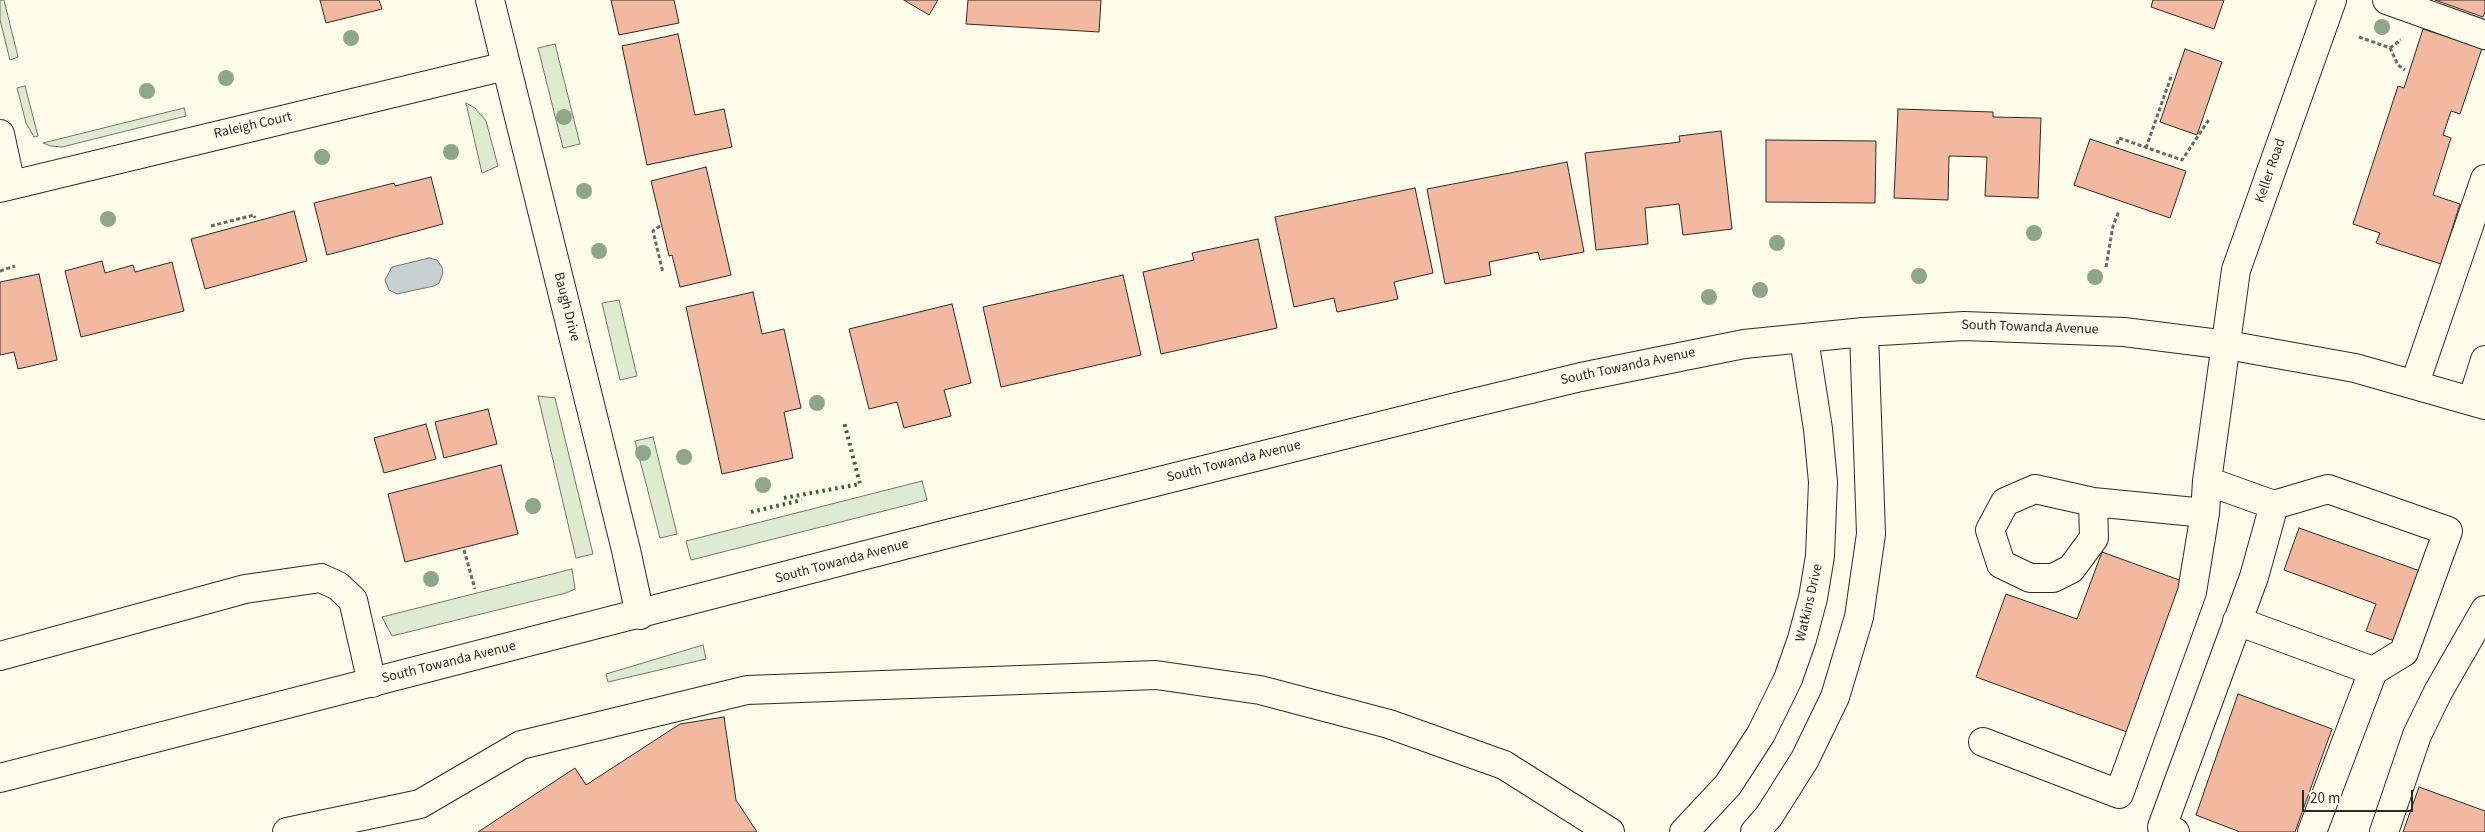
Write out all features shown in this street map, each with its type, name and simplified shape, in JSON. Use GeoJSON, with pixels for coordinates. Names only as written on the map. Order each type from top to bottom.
{"type":"FeatureCollection","features":[{"type":"Feature","properties":{"kind":"street","name":"Baugh Drive"},"geometry":{"type":"LineString","coordinates":[[490,0],[626,550],[640,615]]}},
{"type":"Feature","properties":{"kind":"street","name":"Keller Road"},"geometry":{"type":"LineString","coordinates":[[1983,742],[2119,794],[2192,592],[2205,513],[2207,481],[2236,270],[2332,0]]}},
{"type":"Feature","properties":{"kind":"street"},"geometry":{"type":"LineString","coordinates":[[2387,0],[2485,35]]}},
{"type":"Feature","properties":{"kind":"street","name":"Raleigh Court"},"geometry":{"type":"LineString","coordinates":[[6,186],[506,66]]}},
{"type":"Feature","properties":{"kind":"street"},"geometry":{"type":"LineString","coordinates":[[0,134],[6,186]]}},
{"type":"Feature","properties":{"kind":"street"},"geometry":{"type":"LineString","coordinates":[[2415,383],[2485,179]]}},
{"type":"Feature","properties":{"kind":"street","name":"South Towanda Avenue"},"geometry":{"type":"LineString","coordinates":[[0,778],[640,615],[970,528],[1571,379],[1734,346],[1864,332],[1990,326],[2124,332],[2226,346],[2347,366],[2415,383],[2478,403]]}},
{"type":"Feature","properties":{"kind":"street"},"geometry":{"type":"LineString","coordinates":[[1755,832],[1769,816],[1800,767],[1835,697],[1859,617],[1871,534],[1864,332]]}},
{"type":"Feature","properties":{"kind":"street","name":"Watkins Drive"},"geometry":{"type":"LineString","coordinates":[[1684,832],[1728,785],[1761,734],[1788,679],[1802,639],[1813,598],[1820,556],[1823,482],[1818,429],[1804,339]]}},
{"type":"Feature","properties":{"kind":"street"},"geometry":{"type":"LineString","coordinates":[[2478,403],[2485,360]]}},
{"type":"Feature","properties":{"kind":"street"},"geometry":{"type":"LineString","coordinates":[[2207,481],[2274,505],[2328,489],[2448,531],[2404,652],[2373,671],[2312,832]]}},
{"type":"Feature","properties":{"kind":"street"},"geometry":{"type":"LineString","coordinates":[[2093,502],[2205,513]]}},
{"type":"Feature","properties":{"kind":"street"},"geometry":{"type":"LineString","coordinates":[[2175,832],[2162,827],[2254,577],[2274,505]]}},
{"type":"Feature","properties":{"kind":"street"},"geometry":{"type":"LineString","coordinates":[[0,656],[245,589],[321,578],[338,586],[353,600],[372,683]]}},
{"type":"Feature","properties":{"kind":"street"},"geometry":{"type":"LineString","coordinates":[[2384,832],[2416,735],[2438,692],[2485,610]]}},
{"type":"Feature","properties":{"kind":"street"},"geometry":{"type":"LineString","coordinates":[[2237,621],[2373,671]]}},
{"type":"Feature","properties":{"kind":"street"},"geometry":{"type":"LineString","coordinates":[[287,832],[420,804],[521,745],[747,690],[1156,675],[1260,690],[1380,721],[1504,765],[1610,832]]}},
{"type":"Feature","properties":{"kind":"path"},"geometry":{"type":"LineString","coordinates":[[2359,37],[2390,48],[2398,65],[2405,70]]}},
{"type":"Feature","properties":{"kind":"path"},"geometry":{"type":"LineString","coordinates":[[2146,148],[2172,74]]}},
{"type":"Feature","properties":{"kind":"path"},"geometry":{"type":"LineString","coordinates":[[2117,144],[2119,138],[2182,160],[2210,118]]}},
{"type":"Feature","properties":{"kind":"path"},"geometry":{"type":"LineString","coordinates":[[2106,267],[2113,226],[2120,211]]}},
{"type":"Feature","properties":{"kind":"path"},"geometry":{"type":"LineString","coordinates":[[211,226],[254,215],[255,218]]}},
{"type":"Feature","properties":{"kind":"path"},"geometry":{"type":"LineString","coordinates":[[660,226],[653,231],[663,273]]}},
{"type":"Feature","properties":{"kind":"path"},"geometry":{"type":"LineString","coordinates":[[0,271],[15,266]]}},
{"type":"Feature","properties":{"kind":"path"},"geometry":{"type":"LineString","coordinates":[[464,550],[475,589]]}},
{"type":"Feature","properties":{"kind":"green space"},"geometry":{"type":"Polygon","coordinates":[[[0,0],[4,0],[18,57],[10,60],[0,20],[0,0]]]}},
{"type":"Feature","properties":{"kind":"green space"},"geometry":{"type":"Polygon","coordinates":[[[555,44],[580,144],[563,148],[538,48],[555,44]]]}},
{"type":"Feature","properties":{"kind":"green space"},"geometry":{"type":"Polygon","coordinates":[[[25,86],[38,136],[34,137],[26,123],[17,88],[25,86]]]}},
{"type":"Feature","properties":{"kind":"green space"},"geometry":{"type":"Polygon","coordinates":[[[466,103],[475,108],[486,121],[498,166],[482,173],[466,103]]]}},
{"type":"Feature","properties":{"kind":"green space"},"geometry":{"type":"Polygon","coordinates":[[[184,108],[186,116],[62,147],[43,143],[184,108]]]}},
{"type":"Feature","properties":{"kind":"green space"},"geometry":{"type":"Polygon","coordinates":[[[619,300],[637,376],[620,380],[602,303],[619,300]]]}},
{"type":"Feature","properties":{"kind":"green space"},"geometry":{"type":"Polygon","coordinates":[[[538,396],[555,398],[593,554],[576,558],[538,396]]]}},
{"type":"Feature","properties":{"kind":"green space"},"geometry":{"type":"Polygon","coordinates":[[[653,437],[677,534],[660,538],[635,441],[653,437]]]}},
{"type":"Feature","properties":{"kind":"green space"},"geometry":{"type":"Polygon","coordinates":[[[922,481],[927,500],[691,560],[686,541],[922,481]]]}},
{"type":"Feature","properties":{"kind":"green space"},"geometry":{"type":"Polygon","coordinates":[[[572,569],[575,589],[566,593],[392,636],[382,617],[572,569]]]}},
{"type":"Feature","properties":{"kind":"green space"},"geometry":{"type":"Polygon","coordinates":[[[703,645],[706,659],[608,682],[606,674],[703,645]]]}},
{"type":"Feature","properties":{"kind":"shaded area"},"geometry":{"type":"Polygon","coordinates":[[[429,258],[437,260],[442,267],[443,273],[439,283],[434,286],[397,294],[389,290],[385,280],[392,267],[429,258]]]}},
{"type":"Feature","properties":{"kind":"building"},"geometry":{"type":"Polygon","coordinates":[[[320,0],[379,0],[382,9],[326,23],[320,0]]]}},
{"type":"Feature","properties":{"kind":"building"},"geometry":{"type":"Polygon","coordinates":[[[611,0],[674,0],[679,23],[619,35],[611,0]]]}},
{"type":"Feature","properties":{"kind":"building"},"geometry":{"type":"Polygon","coordinates":[[[904,0],[938,0],[929,15],[904,0]]]}},
{"type":"Feature","properties":{"kind":"building"},"geometry":{"type":"Polygon","coordinates":[[[968,0],[1101,0],[1099,32],[966,24],[968,0]]]}},
{"type":"Feature","properties":{"kind":"building"},"geometry":{"type":"Polygon","coordinates":[[[2153,0],[2224,0],[2214,29],[2151,7],[2153,0]]]}},
{"type":"Feature","properties":{"kind":"building"},"geometry":{"type":"Polygon","coordinates":[[[2435,0],[2485,0],[2485,12],[2483,17],[2435,0]]]}},
{"type":"Feature","properties":{"kind":"building"},"geometry":{"type":"Polygon","coordinates":[[[2423,29],[2482,48],[2460,114],[2451,111],[2443,135],[2451,138],[2433,195],[2460,204],[2441,264],[2376,243],[2380,233],[2353,224],[2398,86],[2404,88],[2423,29]]]}},
{"type":"Feature","properties":{"kind":"building"},"geometry":{"type":"Polygon","coordinates":[[[678,34],[695,115],[724,109],[732,147],[647,165],[622,46],[678,34]]]}},
{"type":"Feature","properties":{"kind":"building"},"geometry":{"type":"Polygon","coordinates":[[[2185,49],[2222,62],[2197,135],[2160,122],[2185,49]]]}},
{"type":"Feature","properties":{"kind":"building"},"geometry":{"type":"Polygon","coordinates":[[[1898,109],[1993,112],[1993,117],[2041,118],[2038,198],[1985,196],[1987,157],[1949,156],[1948,200],[1894,198],[1898,109]]]}},
{"type":"Feature","properties":{"kind":"building"},"geometry":{"type":"Polygon","coordinates":[[[1721,131],[1732,229],[1683,235],[1679,204],[1645,208],[1648,244],[1596,250],[1585,153],[1680,142],[1679,136],[1721,131]]]}},
{"type":"Feature","properties":{"kind":"building"},"geometry":{"type":"Polygon","coordinates":[[[2090,139],[2186,171],[2170,218],[2074,185],[2090,139]]]}},
{"type":"Feature","properties":{"kind":"building"},"geometry":{"type":"Polygon","coordinates":[[[1766,140],[1876,141],[1875,203],[1766,202],[1766,140]]]}},
{"type":"Feature","properties":{"kind":"building"},"geometry":{"type":"Polygon","coordinates":[[[1567,162],[1584,252],[1540,260],[1538,252],[1489,262],[1491,275],[1445,284],[1427,189],[1567,162]]]}},
{"type":"Feature","properties":{"kind":"building"},"geometry":{"type":"Polygon","coordinates":[[[706,167],[731,275],[680,287],[672,255],[669,256],[651,181],[706,167]]]}},
{"type":"Feature","properties":{"kind":"building"},"geometry":{"type":"Polygon","coordinates":[[[431,177],[443,224],[327,255],[314,203],[394,183],[395,186],[431,177]]]}},
{"type":"Feature","properties":{"kind":"building"},"geometry":{"type":"Polygon","coordinates":[[[1415,188],[1433,273],[1394,282],[1398,299],[1337,312],[1334,298],[1294,307],[1275,217],[1415,188]]]}},
{"type":"Feature","properties":{"kind":"building"},"geometry":{"type":"Polygon","coordinates":[[[294,211],[307,261],[205,289],[191,239],[294,211]]]}},
{"type":"Feature","properties":{"kind":"building"},"geometry":{"type":"Polygon","coordinates":[[[1258,239],[1277,328],[1161,354],[1143,272],[1194,260],[1192,253],[1258,239]]]}},
{"type":"Feature","properties":{"kind":"building"},"geometry":{"type":"Polygon","coordinates":[[[102,261],[105,273],[133,265],[135,272],[172,262],[184,311],[81,337],[65,271],[102,261]]]}},
{"type":"Feature","properties":{"kind":"building"},"geometry":{"type":"Polygon","coordinates":[[[39,274],[57,360],[18,369],[14,352],[0,355],[0,282],[39,274]]]}},
{"type":"Feature","properties":{"kind":"building"},"geometry":{"type":"Polygon","coordinates":[[[1123,275],[1141,355],[1001,387],[983,307],[1123,275]]]}},
{"type":"Feature","properties":{"kind":"building"},"geometry":{"type":"Polygon","coordinates":[[[753,292],[762,334],[784,329],[801,408],[784,412],[793,458],[722,474],[686,307],[753,292]]]}},
{"type":"Feature","properties":{"kind":"building"},"geometry":{"type":"Polygon","coordinates":[[[952,304],[971,383],[944,390],[951,416],[904,428],[897,402],[869,409],[849,329],[952,304]]]}},
{"type":"Feature","properties":{"kind":"building"},"geometry":{"type":"Polygon","coordinates":[[[488,409],[497,444],[444,458],[435,422],[488,409]]]}},
{"type":"Feature","properties":{"kind":"building"},"geometry":{"type":"Polygon","coordinates":[[[426,424],[436,459],[384,473],[374,438],[426,424]]]}},
{"type":"Feature","properties":{"kind":"building"},"geometry":{"type":"Polygon","coordinates":[[[501,465],[518,534],[405,562],[388,494],[501,465]]]}},
{"type":"Feature","properties":{"kind":"building"},"geometry":{"type":"Polygon","coordinates":[[[2299,528],[2420,571],[2395,641],[2366,631],[2376,604],[2284,570],[2299,528]]]}},
{"type":"Feature","properties":{"kind":"building"},"geometry":{"type":"Polygon","coordinates":[[[2102,552],[2182,581],[2127,732],[1976,677],[2006,594],[2077,619],[2102,552]]]}},
{"type":"Feature","properties":{"kind":"building"},"geometry":{"type":"Polygon","coordinates":[[[2238,694],[2332,729],[2295,832],[2240,832],[2196,815],[2238,694]]]}},
{"type":"Feature","properties":{"kind":"building"},"geometry":{"type":"Polygon","coordinates":[[[724,717],[736,800],[757,832],[478,832],[575,768],[586,785],[680,724],[724,717]]]}},
{"type":"Feature","properties":{"kind":"building"},"geometry":{"type":"Polygon","coordinates":[[[2419,787],[2485,811],[2485,832],[2403,832],[2419,787]]]}},
{"type":"Feature","properties":{"kind":"hedge"},"geometry":{"type":"LineString","coordinates":[[784,498],[860,484],[844,422]]}},
{"type":"Feature","properties":{"kind":"hedge"},"geometry":{"type":"LineString","coordinates":[[751,512],[802,500]]}}]}
